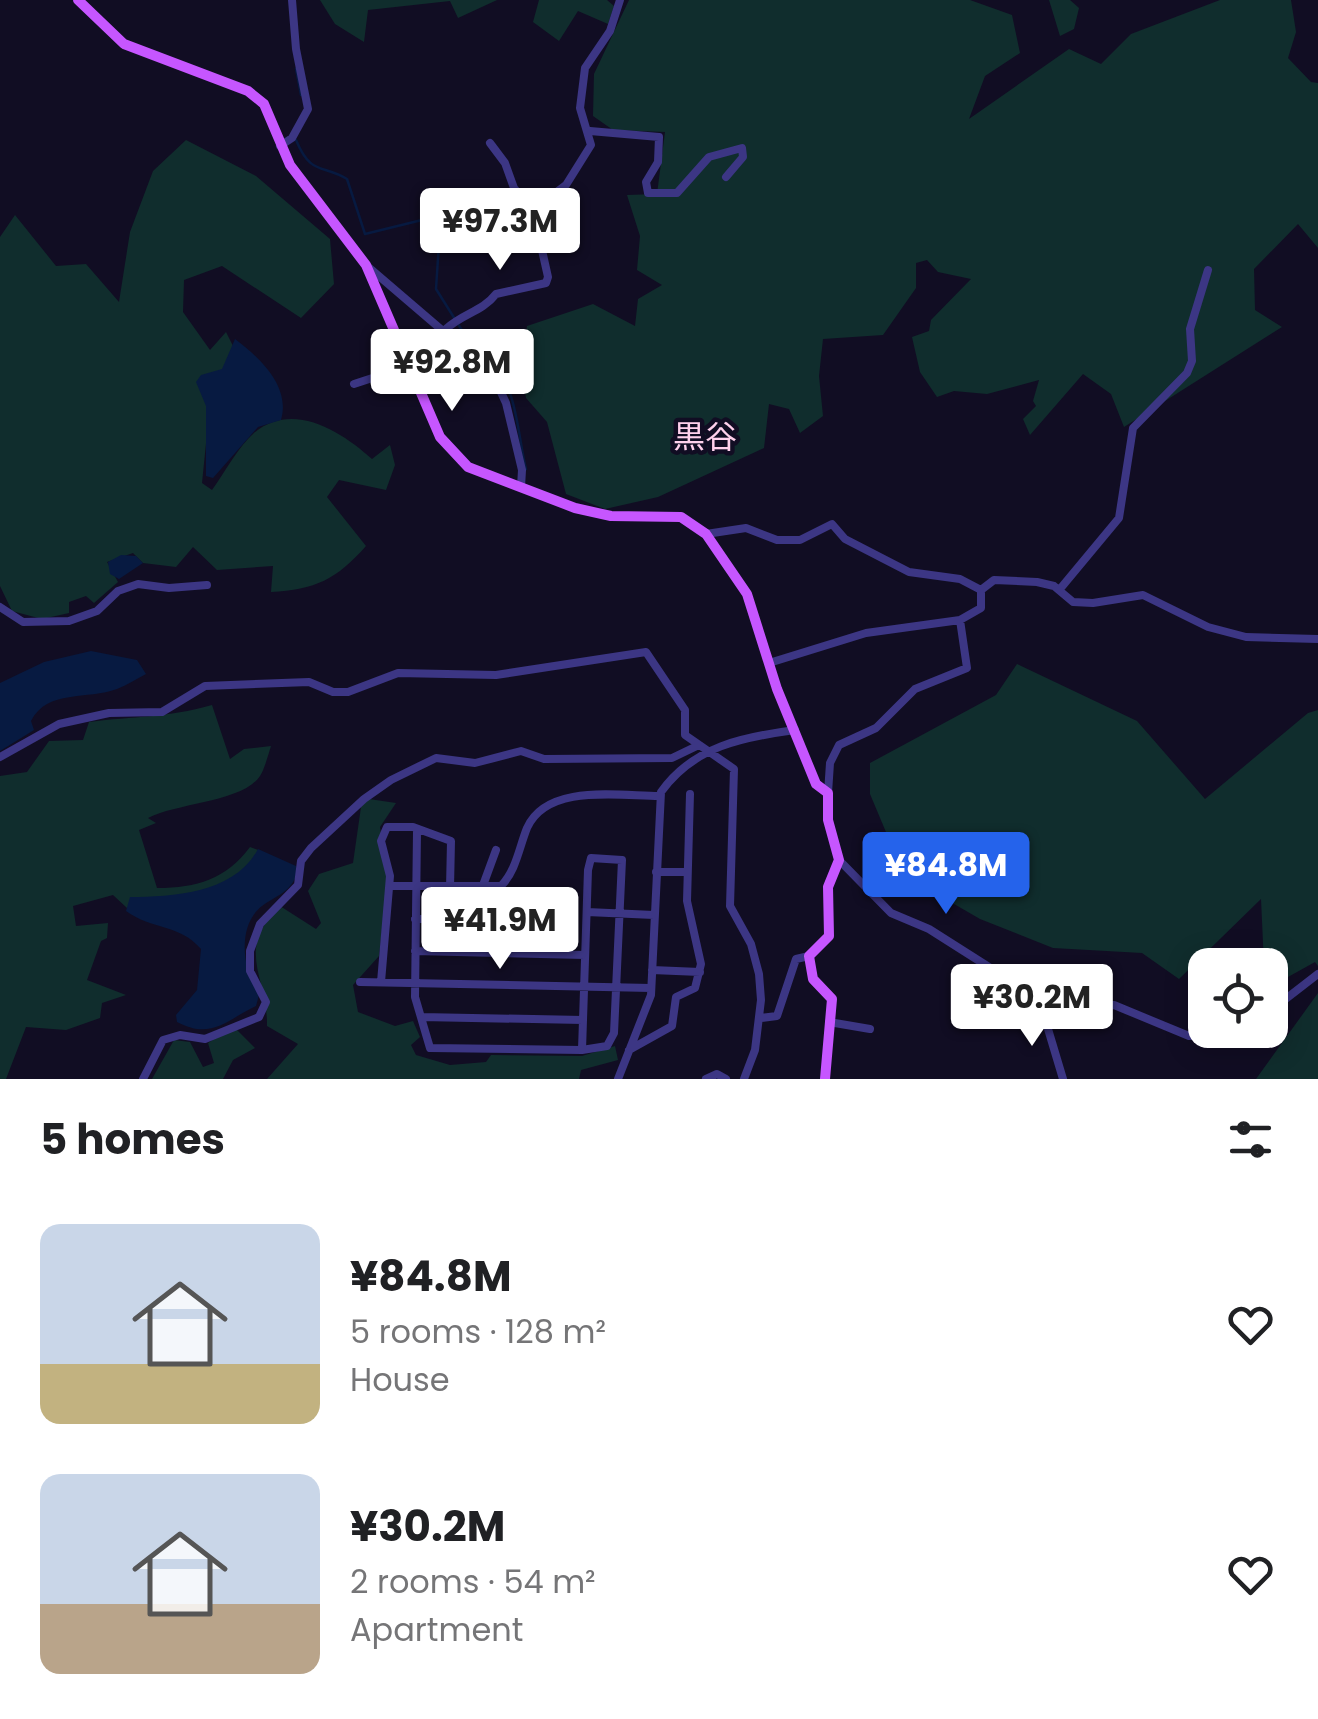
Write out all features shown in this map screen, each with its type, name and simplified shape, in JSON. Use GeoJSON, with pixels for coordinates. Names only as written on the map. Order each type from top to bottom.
{"type":"FeatureCollection","features":[{"type":"Feature","properties":{"kind":"main road"},"geometry":{"type":"LineString","coordinates":[[78,0],[124,44],[258,98],[280,146],[366,265],[440,437],[456,458],[521,487],[611,516],[681,516],[706,534],[747,594],[794,730],[819,789],[828,793],[828,820],[839,860],[828,887],[829,936],[809,956],[813,980],[830,994],[825,1079]]}},
{"type":"Feature","properties":{"kind":"street"},"geometry":{"type":"LineString","coordinates":[[280,146],[292,138],[308,109],[296,49],[292,0]]}},
{"type":"Feature","properties":{"kind":"street"},"geometry":{"type":"LineString","coordinates":[[533,210],[566,185],[591,145],[590,131],[580,108],[585,68],[610,30],[620,0]]}},
{"type":"Feature","properties":{"kind":"street"},"geometry":{"type":"LineString","coordinates":[[590,131],[659,137],[658,162],[646,182],[648,192],[678,193],[710,157],[742,148],[743,157],[726,177]]}},
{"type":"Feature","properties":{"kind":"street"},"geometry":{"type":"LineString","coordinates":[[446,329],[466,312],[487,306],[496,294],[546,284],[546,262],[533,210],[514,188],[505,163],[490,143]]}},
{"type":"Feature","properties":{"kind":"street"},"geometry":{"type":"LineString","coordinates":[[366,265],[446,329],[499,385],[522,470],[521,487]]}},
{"type":"Feature","properties":{"kind":"street"},"geometry":{"type":"LineString","coordinates":[[1060,589],[1119,518],[1134,428],[1187,374],[1192,361],[1190,329],[1208,270]]}},
{"type":"Feature","properties":{"kind":"street"},"geometry":{"type":"LineString","coordinates":[[354,384],[409,366]]}},
{"type":"Feature","properties":{"kind":"street"},"geometry":{"type":"LineString","coordinates":[[706,534],[746,528],[777,540],[800,540],[832,524],[845,538],[909,572],[960,579],[981,590]]}},
{"type":"Feature","properties":{"kind":"street"},"geometry":{"type":"LineString","coordinates":[[981,590],[994,580],[1036,582],[1060,589],[1073,602],[1093,604],[1143,595],[1196,623],[1246,637],[1318,639]]}},
{"type":"Feature","properties":{"kind":"street"},"geometry":{"type":"LineString","coordinates":[[0,608],[22,622],[69,620],[97,611],[118,591],[138,584],[169,588],[207,585]]}},
{"type":"Feature","properties":{"kind":"street"},"geometry":{"type":"LineString","coordinates":[[768,663],[866,634],[960,620],[981,608],[981,590]]}},
{"type":"Feature","properties":{"kind":"street"},"geometry":{"type":"LineString","coordinates":[[828,793],[830,763],[838,744],[876,728],[914,689],[967,668],[960,620]]}},
{"type":"Feature","properties":{"kind":"street"},"geometry":{"type":"LineString","coordinates":[[0,757],[59,724],[109,713],[162,712],[205,686],[309,682],[332,692],[348,692],[398,673],[496,675],[641,651],[648,654],[684,710],[684,733],[734,768],[730,906],[734,921],[746,932],[760,974],[761,1018],[744,1079]]}},
{"type":"Feature","properties":{"kind":"street"},"geometry":{"type":"LineString","coordinates":[[618,1079],[651,988],[659,796],[688,762],[734,739],[794,730]]}},
{"type":"Feature","properties":{"kind":"street"},"geometry":{"type":"LineString","coordinates":[[143,1079],[163,1040],[180,1035],[205,1039],[258,1017],[266,1002],[250,971],[250,951],[260,924],[298,885],[301,861],[311,848],[364,799],[392,780],[436,758],[475,763],[521,751],[544,760],[672,758],[699,745]]}},
{"type":"Feature","properties":{"kind":"street"},"geometry":{"type":"LineString","coordinates":[[629,1050],[672,1026],[676,997],[695,988],[700,972],[687,901],[690,794]]}},
{"type":"Feature","properties":{"kind":"street"},"geometry":{"type":"LineString","coordinates":[[390,886],[500,886],[507,879],[528,826],[538,812],[577,796],[659,796]]}},
{"type":"Feature","properties":{"kind":"street"},"geometry":{"type":"LineString","coordinates":[[381,982],[390,886],[384,831],[387,827],[451,841],[450,888]]}},
{"type":"Feature","properties":{"kind":"street"},"geometry":{"type":"LineString","coordinates":[[417,831],[414,983],[430,1048],[582,1050],[607,1046],[614,1033],[622,860],[591,858],[582,1050]]}},
{"type":"Feature","properties":{"kind":"street"},"geometry":{"type":"LineString","coordinates":[[415,919],[480,919],[482,888],[496,850]]}},
{"type":"Feature","properties":{"kind":"street"},"geometry":{"type":"LineString","coordinates":[[839,860],[891,913],[930,929],[1003,976],[998,987],[1042,1008],[1114,1005],[1188,1035]]}},
{"type":"Feature","properties":{"kind":"street"},"geometry":{"type":"LineString","coordinates":[[656,872],[687,872]]}},
{"type":"Feature","properties":{"kind":"street"},"geometry":{"type":"LineString","coordinates":[[587,912],[654,915]]}},
{"type":"Feature","properties":{"kind":"street"},"geometry":{"type":"LineString","coordinates":[[415,951],[586,954]]}},
{"type":"Feature","properties":{"kind":"street"},"geometry":{"type":"LineString","coordinates":[[761,1018],[777,1016],[796,960],[809,956]]}},
{"type":"Feature","properties":{"kind":"street"},"geometry":{"type":"LineString","coordinates":[[652,970],[700,972]]}},
{"type":"Feature","properties":{"kind":"street"},"geometry":{"type":"LineString","coordinates":[[1288,998],[1318,974]]}},
{"type":"Feature","properties":{"kind":"street"},"geometry":{"type":"LineString","coordinates":[[360,982],[651,988]]}},
{"type":"Feature","properties":{"kind":"street"},"geometry":{"type":"LineString","coordinates":[[1042,1008],[1063,1079]]}},
{"type":"Feature","properties":{"kind":"street"},"geometry":{"type":"LineString","coordinates":[[420,1017],[584,1020]]}},
{"type":"Feature","properties":{"kind":"street"},"geometry":{"type":"LineString","coordinates":[[829,1022],[870,1029]]}},
{"type":"Feature","properties":{"kind":"street"},"geometry":{"type":"LineString","coordinates":[[706,1079],[717,1074],[726,1079]]}},
{"type":"Feature","properties":{"kind":"green space"},"geometry":{"type":"Polygon","coordinates":[[[320,0],[497,0],[458,18],[450,1],[368,10],[364,42],[335,24],[320,0]]]}},
{"type":"Feature","properties":{"kind":"green space"},"geometry":{"type":"Polygon","coordinates":[[[539,0],[607,0],[614,6],[608,24],[578,11],[559,41],[533,22],[539,0]]]}},
{"type":"Feature","properties":{"kind":"green space"},"geometry":{"type":"Polygon","coordinates":[[[629,0],[970,0],[1012,15],[1020,53],[985,76],[969,119],[1069,49],[1101,64],[1131,34],[1220,0],[1291,0],[1296,32],[1288,58],[1311,82],[1318,83],[1318,248],[1298,224],[1254,269],[1255,310],[1282,327],[1124,427],[1111,394],[1083,374],[1030,435],[1023,419],[1036,406],[1033,401],[1039,380],[987,394],[954,391],[937,397],[920,372],[912,337],[929,331],[931,320],[971,279],[938,272],[927,260],[916,263],[916,288],[883,335],[823,339],[819,376],[823,416],[800,433],[789,409],[769,404],[764,448],[658,497],[605,509],[566,494],[547,422],[526,398],[521,369],[527,326],[593,304],[635,326],[638,299],[662,285],[637,270],[640,236],[627,195],[657,194],[665,132],[613,130],[593,116],[594,74],[629,0]]]}},
{"type":"Feature","properties":{"kind":"green space"},"geometry":{"type":"Polygon","coordinates":[[[1049,0],[1070,0],[1079,8],[1074,29],[1060,36],[1049,0]]]}},
{"type":"Feature","properties":{"kind":"green space"},"geometry":{"type":"Polygon","coordinates":[[[186,140],[256,176],[330,239],[334,284],[301,318],[222,266],[184,280],[183,312],[210,350],[226,332],[235,350],[209,414],[202,483],[212,490],[254,433],[285,419],[332,430],[372,459],[390,445],[395,465],[386,490],[339,480],[327,497],[366,546],[324,581],[271,592],[273,566],[217,570],[193,547],[176,567],[143,563],[133,553],[107,562],[118,582],[94,603],[86,596],[69,602],[69,613],[42,619],[12,611],[0,586],[0,237],[15,215],[56,266],[86,264],[119,302],[130,232],[153,171],[186,140]]]}},
{"type":"Feature","properties":{"kind":"green space"},"geometry":{"type":"Polygon","coordinates":[[[1017,664],[1137,721],[1205,799],[1308,713],[1318,710],[1318,966],[1315,962],[1288,977],[1288,948],[1263,948],[1261,899],[1211,948],[1188,948],[1188,970],[1179,979],[1142,953],[1053,948],[980,919],[904,875],[870,794],[870,763],[996,695],[1017,664]]]}},
{"type":"Feature","properties":{"kind":"green space"},"geometry":{"type":"Polygon","coordinates":[[[212,705],[230,759],[244,749],[271,746],[262,773],[251,785],[225,797],[148,818],[156,823],[139,830],[157,888],[210,880],[231,867],[250,847],[261,851],[243,880],[181,904],[127,908],[113,895],[73,906],[76,926],[108,923],[107,938],[101,941],[87,980],[126,995],[102,1003],[100,1018],[66,1030],[26,1027],[6,1079],[0,1079],[0,776],[27,772],[49,741],[83,740],[89,722],[165,715],[212,705]]]}},
{"type":"Feature","properties":{"kind":"green space"},"geometry":{"type":"Polygon","coordinates":[[[369,799],[396,803],[380,827],[388,878],[379,956],[353,985],[358,1012],[395,1026],[413,1021],[420,1037],[411,1045],[416,1055],[450,1065],[486,1062],[491,1055],[582,1056],[615,1046],[618,1060],[581,1070],[579,1079],[267,1079],[298,1044],[267,1026],[257,964],[259,937],[280,906],[316,929],[321,923],[308,891],[319,874],[353,863],[361,807],[369,799]]]}},
{"type":"Feature","properties":{"kind":"green space"},"geometry":{"type":"Polygon","coordinates":[[[1318,993],[1318,1079],[1256,1079],[1278,1048],[1288,1048],[1288,1035],[1318,993]]]}},
{"type":"Feature","properties":{"kind":"green space"},"geometry":{"type":"Polygon","coordinates":[[[234,1027],[255,1048],[233,1060],[223,1079],[152,1079],[174,1040],[190,1042],[203,1067],[214,1063],[208,1043],[234,1027]]]}},
{"type":"Feature","properties":{"kind":"water"},"geometry":{"type":"Polygon","coordinates":[[[235,339],[254,354],[277,384],[283,407],[281,420],[258,427],[213,478],[206,476],[206,406],[196,382],[201,375],[222,369],[235,339]]]}},
{"type":"Feature","properties":{"kind":"water"},"geometry":{"type":"Polygon","coordinates":[[[121,555],[136,556],[143,563],[119,579],[110,574],[108,562],[121,555]]]}},
{"type":"Feature","properties":{"kind":"water"},"geometry":{"type":"Polygon","coordinates":[[[91,651],[137,660],[146,674],[117,689],[47,704],[31,721],[34,730],[0,751],[0,683],[44,662],[91,651]]]}},
{"type":"Feature","properties":{"kind":"water"},"geometry":{"type":"Polygon","coordinates":[[[258,849],[296,866],[297,875],[286,890],[262,906],[248,925],[246,962],[259,995],[256,1006],[209,1029],[177,1022],[176,1015],[197,990],[201,949],[184,935],[126,911],[130,897],[165,896],[219,884],[248,864],[258,849]]]}},
{"type":"Feature","properties":{"kind":"waterway"},"geometry":{"type":"LineString","coordinates":[[296,69],[301,95]]}},
{"type":"Feature","properties":{"kind":"waterway"},"geometry":{"type":"LineString","coordinates":[[296,140],[312,164],[347,179],[365,234],[430,218],[439,243],[436,289],[475,351],[500,372],[513,402],[526,469]]}},
{"type":"Feature","properties":{"kind":"district","name":"黒谷"},"geometry":{"type":"Point","coordinates":[705,436]}}]}
